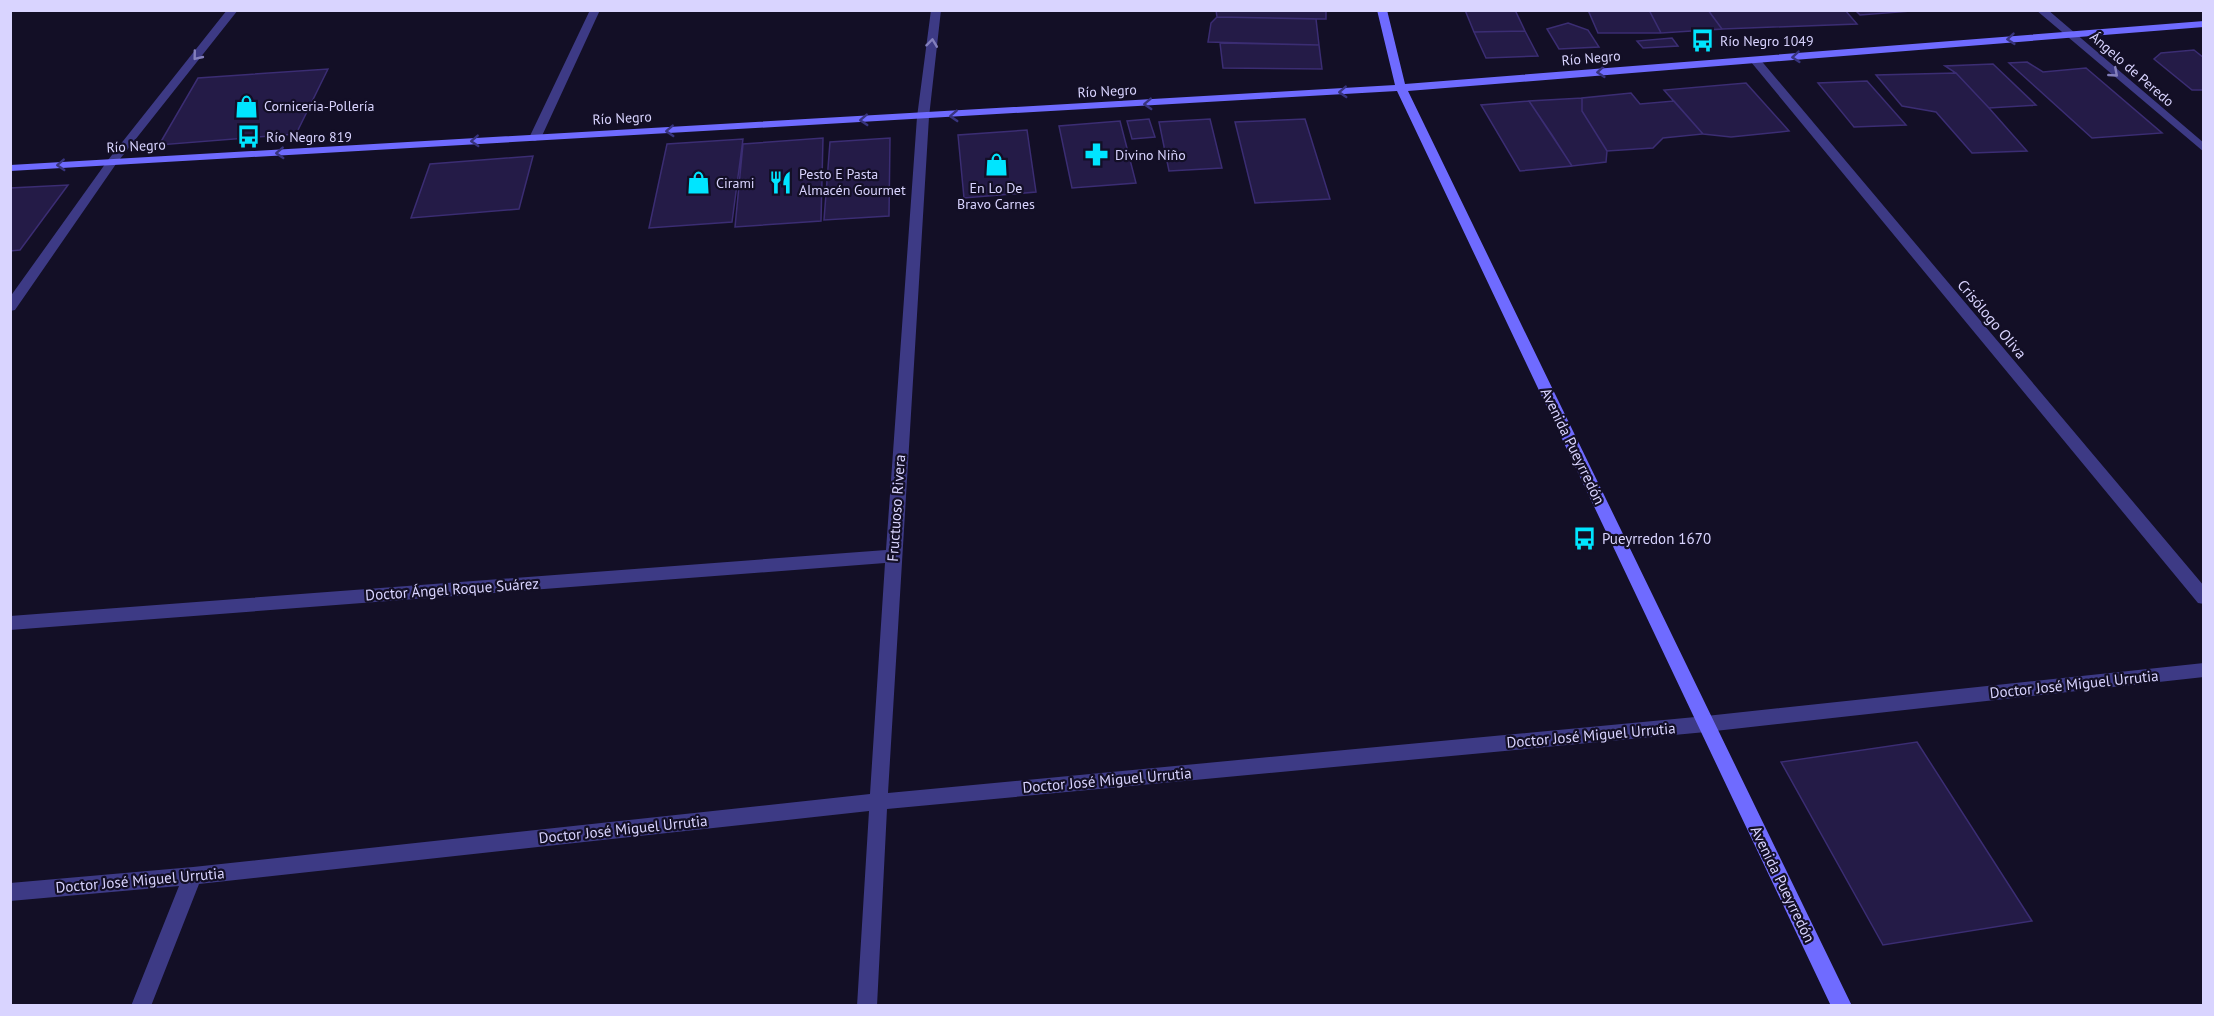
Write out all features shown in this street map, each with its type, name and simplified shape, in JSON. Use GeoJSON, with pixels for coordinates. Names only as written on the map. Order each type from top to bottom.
{"type":"FeatureCollection","features":[{"type":"Feature","properties":{"kind":"street"},"geometry":{"type":"LineString","coordinates":[[10,307],[112,162],[233,10]]}},
{"type":"Feature","properties":{"kind":"street"},"geometry":{"type":"LineString","coordinates":[[535,138],[595,10]]}},
{"type":"Feature","properties":{"kind":"street","name":"Fructuoso Rivera"},"geometry":{"type":"LineString","coordinates":[[867,1005],[892,556],[923,117],[936,10]]}},
{"type":"Feature","properties":{"kind":"street","name":"Avenida Pueyrredón"},"geometry":{"type":"LineString","coordinates":[[1382,10],[1401,88],[1842,1005]]}},
{"type":"Feature","properties":{"kind":"street","name":"Ángelo de Peredo"},"geometry":{"type":"LineString","coordinates":[[2041,10],[2204,149]]}},
{"type":"Feature","properties":{"kind":"street","name":"Río Negro"},"geometry":{"type":"LineString","coordinates":[[10,168],[1401,88],[2204,24]]}},
{"type":"Feature","properties":{"kind":"street","name":"Crisólogo Oliva"},"geometry":{"type":"LineString","coordinates":[[1755,60],[2204,598]]}},
{"type":"Feature","properties":{"kind":"street","name":"Doctor Ángel Roque Suárez"},"geometry":{"type":"LineString","coordinates":[[10,623],[892,556]]}},
{"type":"Feature","properties":{"kind":"street","name":"Doctor José Miguel Urrutia"},"geometry":{"type":"LineString","coordinates":[[10,892],[193,876],[878,802],[1706,724],[2204,670]]}},
{"type":"Feature","properties":{"kind":"street"},"geometry":{"type":"LineString","coordinates":[[141,1005],[193,876]]}},
{"type":"Feature","properties":{"kind":"building"},"geometry":{"type":"Polygon","coordinates":[[[1216,10],[1326,10],[1326,19],[1217,17],[1216,10]]]}},
{"type":"Feature","properties":{"kind":"building"},"geometry":{"type":"Polygon","coordinates":[[[1465,10],[1515,10],[1525,31],[1474,32],[1465,10]]]}},
{"type":"Feature","properties":{"kind":"building"},"geometry":{"type":"Polygon","coordinates":[[[1588,10],[1649,10],[1661,33],[1598,33],[1588,10]]]}},
{"type":"Feature","properties":{"kind":"building"},"geometry":{"type":"Polygon","coordinates":[[[1649,10],[1708,10],[1722,29],[1661,33],[1649,10]]]}},
{"type":"Feature","properties":{"kind":"building"},"geometry":{"type":"Polygon","coordinates":[[[1708,10],[1845,10],[1857,24],[1722,29],[1708,10]]]}},
{"type":"Feature","properties":{"kind":"building"},"geometry":{"type":"Polygon","coordinates":[[[1855,10],[1924,10],[1860,15],[1855,10]]]}},
{"type":"Feature","properties":{"kind":"building"},"geometry":{"type":"Polygon","coordinates":[[[1217,17],[1316,19],[1319,45],[1208,42],[1211,23],[1217,17]]]}},
{"type":"Feature","properties":{"kind":"building"},"geometry":{"type":"Polygon","coordinates":[[[1568,23],[1588,30],[1599,47],[1559,49],[1547,29],[1568,23]]]}},
{"type":"Feature","properties":{"kind":"building"},"geometry":{"type":"Polygon","coordinates":[[[1525,31],[1538,56],[1486,58],[1474,32],[1525,31]]]}},
{"type":"Feature","properties":{"kind":"building"},"geometry":{"type":"Polygon","coordinates":[[[1672,38],[1678,46],[1643,48],[1637,41],[1672,38]]]}},
{"type":"Feature","properties":{"kind":"building"},"geometry":{"type":"Polygon","coordinates":[[[1220,43],[1319,45],[1322,69],[1223,68],[1220,43]]]}},
{"type":"Feature","properties":{"kind":"building"},"geometry":{"type":"Polygon","coordinates":[[[2194,50],[2204,58],[2204,90],[2192,90],[2154,59],[2161,53],[2194,50]]]}},
{"type":"Feature","properties":{"kind":"building"},"geometry":{"type":"Polygon","coordinates":[[[2027,62],[2043,72],[2086,68],[2162,133],[2092,138],[2009,63],[2027,62]]]}},
{"type":"Feature","properties":{"kind":"building"},"geometry":{"type":"Polygon","coordinates":[[[1993,64],[2036,105],[1989,108],[1956,73],[1945,66],[1993,64]]]}},
{"type":"Feature","properties":{"kind":"building","name":"Corniceria-Pollería"},"geometry":{"type":"Polygon","coordinates":[[[328,69],[296,134],[159,145],[198,78],[328,69]]]}},
{"type":"Feature","properties":{"kind":"building"},"geometry":{"type":"Polygon","coordinates":[[[1956,73],[2027,151],[1972,153],[1936,112],[1902,106],[1876,75],[1956,73]]]}},
{"type":"Feature","properties":{"kind":"building"},"geometry":{"type":"Polygon","coordinates":[[[1867,81],[1906,125],[1854,127],[1818,83],[1867,81]]]}},
{"type":"Feature","properties":{"kind":"building"},"geometry":{"type":"Polygon","coordinates":[[[1746,83],[1789,131],[1731,137],[1703,134],[1664,90],[1746,83]]]}},
{"type":"Feature","properties":{"kind":"building"},"geometry":{"type":"Polygon","coordinates":[[[1631,93],[1640,104],[1674,101],[1703,134],[1663,138],[1653,148],[1607,151],[1582,111],[1582,98],[1631,93]]]}},
{"type":"Feature","properties":{"kind":"building"},"geometry":{"type":"Polygon","coordinates":[[[1582,98],[1582,111],[1607,151],[1606,162],[1572,166],[1529,101],[1582,98]]]}},
{"type":"Feature","properties":{"kind":"building"},"geometry":{"type":"Polygon","coordinates":[[[1529,101],[1572,166],[1520,171],[1481,105],[1529,101]]]}},
{"type":"Feature","properties":{"kind":"building"},"geometry":{"type":"Polygon","coordinates":[[[1149,119],[1155,137],[1132,139],[1127,121],[1149,119]]]}},
{"type":"Feature","properties":{"kind":"building"},"geometry":{"type":"Polygon","coordinates":[[[1210,119],[1222,168],[1169,171],[1159,122],[1210,119]]]}},
{"type":"Feature","properties":{"kind":"building"},"geometry":{"type":"Polygon","coordinates":[[[1305,119],[1330,199],[1255,203],[1235,122],[1305,119]]]}},
{"type":"Feature","properties":{"kind":"building","name":"Divino Niño"},"geometry":{"type":"Polygon","coordinates":[[[1120,121],[1136,183],[1072,188],[1059,126],[1120,121]]]}},
{"type":"Feature","properties":{"kind":"building","name":"En Lo De Bravo Carnes"},"geometry":{"type":"Polygon","coordinates":[[[1027,130],[1036,192],[964,198],[958,135],[1027,130]]]}},
{"type":"Feature","properties":{"kind":"building","name":"Pesto E Pasta Almacén Gourmet"},"geometry":{"type":"Polygon","coordinates":[[[823,138],[821,221],[735,227],[743,144],[823,138]]]}},
{"type":"Feature","properties":{"kind":"building"},"geometry":{"type":"Polygon","coordinates":[[[890,138],[889,216],[824,220],[830,142],[890,138]]]}},
{"type":"Feature","properties":{"kind":"building","name":"Cirami"},"geometry":{"type":"Polygon","coordinates":[[[743,139],[732,222],[649,228],[667,144],[743,139]]]}},
{"type":"Feature","properties":{"kind":"building"},"geometry":{"type":"Polygon","coordinates":[[[533,156],[519,209],[411,218],[430,164],[533,156]]]}},
{"type":"Feature","properties":{"kind":"building"},"geometry":{"type":"Polygon","coordinates":[[[68,185],[20,250],[10,251],[10,188],[68,185]]]}},
{"type":"Feature","properties":{"kind":"building"},"geometry":{"type":"Polygon","coordinates":[[[1917,742],[2032,921],[1883,945],[1781,762],[1917,742]]]}},
{"type":"Feature","properties":{"kind":"place","name":"Río Negro 1049"},"geometry":{"type":"Point","coordinates":[1702,41]}},
{"type":"Feature","properties":{"kind":"place","name":"Corniceria-Pollería"},"geometry":{"type":"Point","coordinates":[246,106]}},
{"type":"Feature","properties":{"kind":"place","name":"Río Negro 819"},"geometry":{"type":"Point","coordinates":[248,137]}},
{"type":"Feature","properties":{"kind":"place","name":"Divino Niño"},"geometry":{"type":"Point","coordinates":[1097,155]}},
{"type":"Feature","properties":{"kind":"place","name":"En Lo De Bravo Carnes"},"geometry":{"type":"Point","coordinates":[996,164]}},
{"type":"Feature","properties":{"kind":"place","name":"Pesto E Pasta Almacén Gourmet"},"geometry":{"type":"Point","coordinates":[781,182]}},
{"type":"Feature","properties":{"kind":"place","name":"Cirami"},"geometry":{"type":"Point","coordinates":[698,183]}},
{"type":"Feature","properties":{"kind":"place","name":"Pueyrredon 1670"},"geometry":{"type":"Point","coordinates":[1584,538]}}]}
